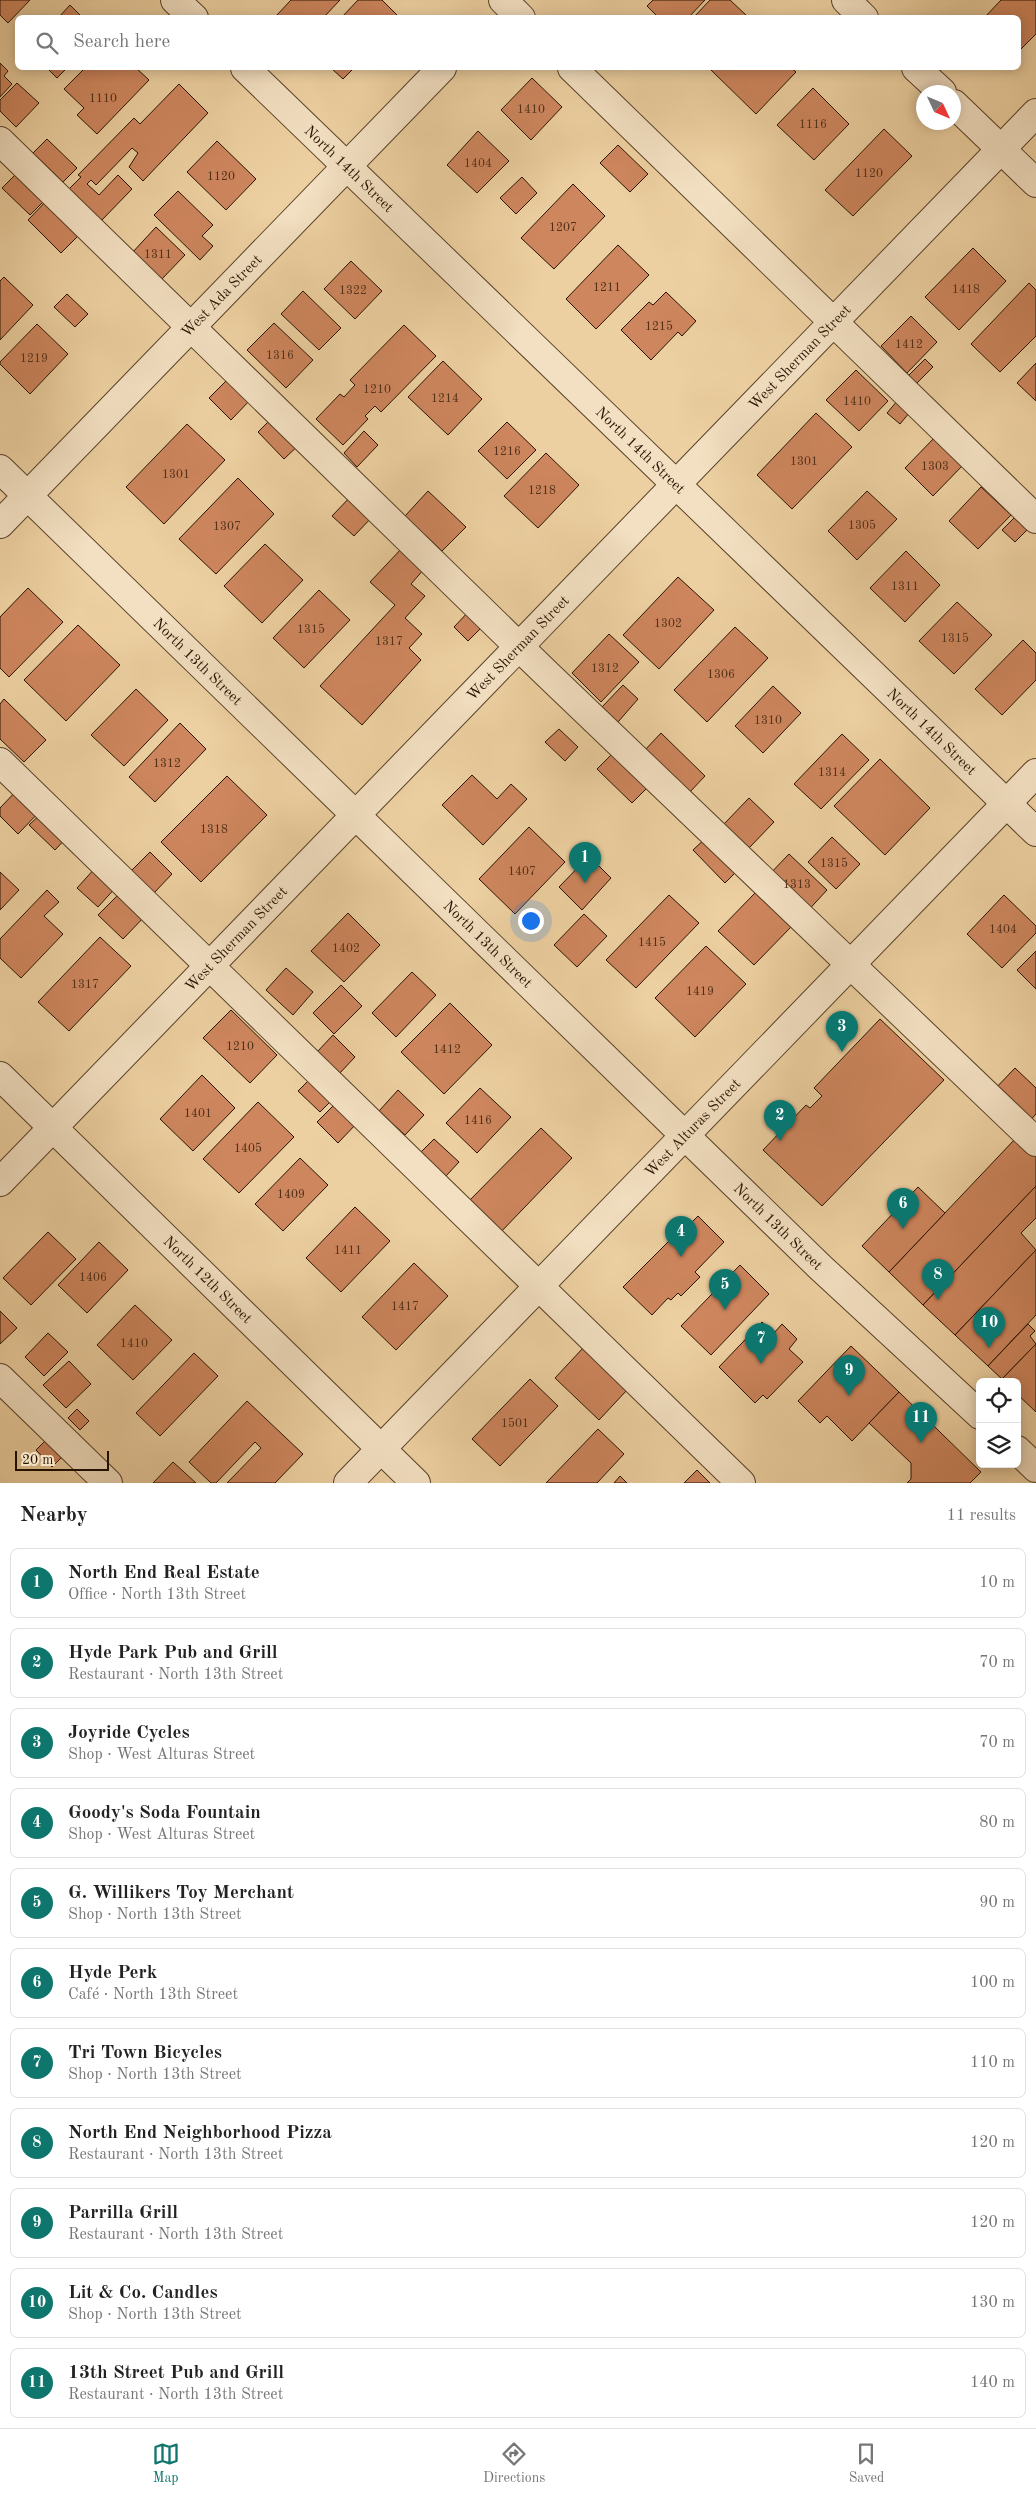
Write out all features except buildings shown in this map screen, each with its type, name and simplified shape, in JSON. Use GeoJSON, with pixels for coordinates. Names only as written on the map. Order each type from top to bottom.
{"type":"FeatureCollection","features":[{"type":"Feature","properties":{"kind":"street"},"geometry":{"type":"LineString","coordinates":[[176,0],[191,15]]}},
{"type":"Feature","properties":{"kind":"street"},"geometry":{"type":"LineString","coordinates":[[846,0],[861,15]]}},
{"type":"Feature","properties":{"kind":"street","name":"North 14th Street"},"geometry":{"type":"LineString","coordinates":[[247,70],[1036,832]]}},
{"type":"Feature","properties":{"kind":"street","name":"West Ada Street"},"geometry":{"type":"LineString","coordinates":[[0,524],[440,70]]}},
{"type":"Feature","properties":{"kind":"street"},"geometry":{"type":"LineString","coordinates":[[574,70],[1036,519]]}},
{"type":"Feature","properties":{"kind":"street"},"geometry":{"type":"LineString","coordinates":[[918,70],[934,85]]}},
{"type":"Feature","properties":{"kind":"street"},"geometry":{"type":"LineString","coordinates":[[961,111],[1036,183]]}},
{"type":"Feature","properties":{"kind":"street","name":"West Sherman Street"},"geometry":{"type":"LineString","coordinates":[[0,1182],[1036,113]]}},
{"type":"Feature","properties":{"kind":"street"},"geometry":{"type":"LineString","coordinates":[[0,141],[519,646],[1036,1142]]}},
{"type":"Feature","properties":{"kind":"street","name":"North 13th Street"},"geometry":{"type":"LineString","coordinates":[[0,469],[820,1267],[976,1411]]}},
{"type":"Feature","properties":{"kind":"street"},"geometry":{"type":"LineString","coordinates":[[0,762],[741,1483]]}},
{"type":"Feature","properties":{"kind":"street","name":"West Alturas Street"},"geometry":{"type":"LineString","coordinates":[[348,1483],[1036,773]]}},
{"type":"Feature","properties":{"kind":"street","name":"North 12th Street"},"geometry":{"type":"LineString","coordinates":[[0,1076],[416,1483]]}},
{"type":"Feature","properties":{"kind":"street"},"geometry":{"type":"LineString","coordinates":[[0,1378],[108,1483]]}},
{"type":"Feature","properties":{"kind":"street"},"geometry":{"type":"LineString","coordinates":[[1021,1454],[1036,1468]]}},
{"type":"Feature","properties":{"kind":"street"},"geometry":{"type":"LineString","coordinates":[[1027,1483],[1036,1475]]}},
{"type":"Feature","properties":{"kind":"place","name":"North End Real Estate"},"geometry":{"type":"Point","coordinates":[585,883]}},
{"type":"Feature","properties":{"kind":"place","name":"Joyride Cycles"},"geometry":{"type":"Point","coordinates":[842,1052]}},
{"type":"Feature","properties":{"kind":"place","name":"Hyde Park Pub and Grill"},"geometry":{"type":"Point","coordinates":[780,1141]}},
{"type":"Feature","properties":{"kind":"place","name":"Hyde Perk"},"geometry":{"type":"Point","coordinates":[903,1229]}},
{"type":"Feature","properties":{"kind":"place","name":"Goody's Soda Fountain"},"geometry":{"type":"Point","coordinates":[681,1257]}},
{"type":"Feature","properties":{"kind":"place","name":"North End Neighborhood Pizza"},"geometry":{"type":"Point","coordinates":[938,1300]}},
{"type":"Feature","properties":{"kind":"place","name":"G. Willikers Toy Merchant"},"geometry":{"type":"Point","coordinates":[725,1310]}},
{"type":"Feature","properties":{"kind":"place","name":"Lit & Co. Candles"},"geometry":{"type":"Point","coordinates":[989,1348]}},
{"type":"Feature","properties":{"kind":"place","name":"Tri Town Bicycles"},"geometry":{"type":"Point","coordinates":[761,1364]}},
{"type":"Feature","properties":{"kind":"place","name":"Parrilla Grill"},"geometry":{"type":"Point","coordinates":[849,1396]}},
{"type":"Feature","properties":{"kind":"place","name":"13th Street Pub and Grill"},"geometry":{"type":"Point","coordinates":[921,1443]}}]}
